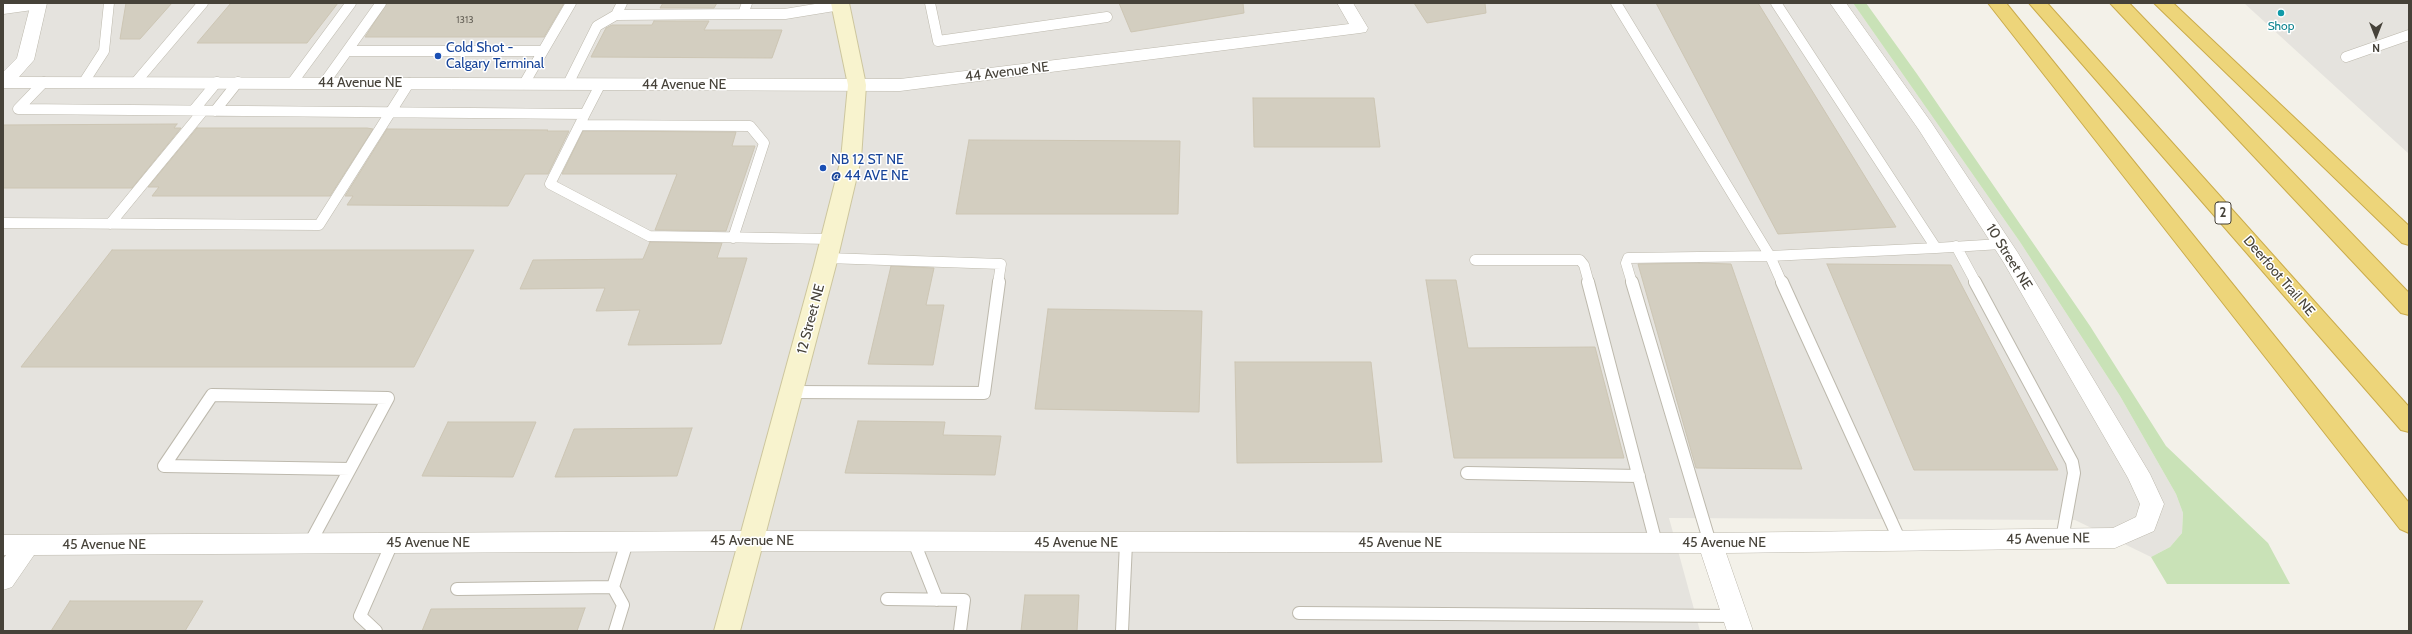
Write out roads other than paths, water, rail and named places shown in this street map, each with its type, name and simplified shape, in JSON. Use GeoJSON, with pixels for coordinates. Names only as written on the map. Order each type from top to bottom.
{"type":"FeatureCollection","features":[{"type":"Feature","properties":{"kind":"highway"},"geometry":{"type":"LineString","coordinates":[[1997,3],[2409,522]]}},
{"type":"Feature","properties":{"kind":"highway","name":"Deerfoot Trail NE"},"geometry":{"type":"LineString","coordinates":[[2038,3],[2409,423]]}},
{"type":"Feature","properties":{"kind":"highway"},"geometry":{"type":"LineString","coordinates":[[2119,3],[2409,307]]}},
{"type":"Feature","properties":{"kind":"highway"},"geometry":{"type":"LineString","coordinates":[[2163,3],[2409,238]]}},
{"type":"Feature","properties":{"kind":"highway"},"geometry":{"type":"LineString","coordinates":[[2380,209],[2409,233]]}},
{"type":"Feature","properties":{"kind":"street","name":"44 Avenue NE"},"geometry":{"type":"LineString","coordinates":[[4,82],[900,85],[1360,28],[1345,3]]}},
{"type":"Feature","properties":{"kind":"street","name":"10 Street NE"},"geometry":{"type":"LineString","coordinates":[[1838,3],[1925,126],[2001,244],[2138,474],[2152,504],[2146,524]]}},
{"type":"Feature","properties":{"kind":"street"},"geometry":{"type":"LineString","coordinates":[[4,82],[25,60],[39,4]]}},
{"type":"Feature","properties":{"kind":"street","name":"12 Street NE"},"geometry":{"type":"LineString","coordinates":[[727,631],[792,392],[851,160],[857,85],[840,4]]}},
{"type":"Feature","properties":{"kind":"street","name":"45 Avenue NE"},"geometry":{"type":"LineString","coordinates":[[3,545],[752,541],[1126,544],[1710,543],[2115,538],[2146,524]]}},
{"type":"Feature","properties":{"kind":"street"},"geometry":{"type":"LineString","coordinates":[[1710,543],[1738,623]]}},
{"type":"Feature","properties":{"kind":"street"},"geometry":{"type":"LineString","coordinates":[[3,579],[27,545]]}},
{"type":"Feature","properties":{"kind":"lane"},"geometry":{"type":"LineString","coordinates":[[84,82],[104,51],[110,3]]}},
{"type":"Feature","properties":{"kind":"lane"},"geometry":{"type":"LineString","coordinates":[[136,82],[203,3]]}},
{"type":"Feature","properties":{"kind":"lane"},"geometry":{"type":"LineString","coordinates":[[292,83],[351,3]]}},
{"type":"Feature","properties":{"kind":"lane"},"geometry":{"type":"LineString","coordinates":[[324,83],[381,3]]}},
{"type":"Feature","properties":{"kind":"lane"},"geometry":{"type":"LineString","coordinates":[[524,84],[571,3]]}},
{"type":"Feature","properties":{"kind":"lane"},"geometry":{"type":"LineString","coordinates":[[616,15],[622,3]]}},
{"type":"Feature","properties":{"kind":"lane"},"geometry":{"type":"LineString","coordinates":[[743,14],[747,3]]}},
{"type":"Feature","properties":{"kind":"lane"},"geometry":{"type":"LineString","coordinates":[[930,3],[938,41],[1107,17]]}},
{"type":"Feature","properties":{"kind":"lane"},"geometry":{"type":"LineString","coordinates":[[1616,3],[1770,256],[1900,541]]}},
{"type":"Feature","properties":{"kind":"lane"},"geometry":{"type":"LineString","coordinates":[[1776,3],[1936,248]]}},
{"type":"Feature","properties":{"kind":"lane"},"geometry":{"type":"LineString","coordinates":[[3,9],[39,4]]}},
{"type":"Feature","properties":{"kind":"lane"},"geometry":{"type":"LineString","coordinates":[[568,84],[597,26],[616,15],[785,14],[840,4]]}},
{"type":"Feature","properties":{"kind":"lane"},"geometry":{"type":"LineString","coordinates":[[2346,57],[2409,35]]}},
{"type":"Feature","properties":{"kind":"lane"},"geometry":{"type":"LineString","coordinates":[[347,51],[543,51]]}},
{"type":"Feature","properties":{"kind":"lane"},"geometry":{"type":"LineString","coordinates":[[44,82],[18,109],[389,114],[585,114]]}},
{"type":"Feature","properties":{"kind":"lane"},"geometry":{"type":"LineString","coordinates":[[110,224],[198,111],[217,82]]}},
{"type":"Feature","properties":{"kind":"lane"},"geometry":{"type":"LineString","coordinates":[[215,111],[238,82]]}},
{"type":"Feature","properties":{"kind":"lane"},"geometry":{"type":"LineString","coordinates":[[3,223],[318,225],[409,83]]}},
{"type":"Feature","properties":{"kind":"lane"},"geometry":{"type":"LineString","coordinates":[[600,84],[581,125],[550,184],[649,236],[733,238],[829,249],[1001,264],[984,393],[792,392]]}},
{"type":"Feature","properties":{"kind":"lane"},"geometry":{"type":"LineString","coordinates":[[581,125],[750,126],[760,136],[764,143],[733,238]]}},
{"type":"Feature","properties":{"kind":"lane"},"geometry":{"type":"LineString","coordinates":[[1710,543],[1626,263],[1628,258],[1644,256],[1770,256],[2001,244]]}},
{"type":"Feature","properties":{"kind":"lane"},"geometry":{"type":"LineString","coordinates":[[1956,246],[2072,462],[2074,473],[2062,539]]}},
{"type":"Feature","properties":{"kind":"lane"},"geometry":{"type":"LineString","coordinates":[[1475,260],[1580,260],[1584,265],[1656,543]]}},
{"type":"Feature","properties":{"kind":"lane"},"geometry":{"type":"LineString","coordinates":[[310,544],[388,398],[212,395],[164,466],[350,469]]}},
{"type":"Feature","properties":{"kind":"lane"},"geometry":{"type":"LineString","coordinates":[[1467,474],[1639,476]]}},
{"type":"Feature","properties":{"kind":"lane"},"geometry":{"type":"LineString","coordinates":[[615,631],[623,605],[613,586],[626,542]]}},
{"type":"Feature","properties":{"kind":"lane"},"geometry":{"type":"LineString","coordinates":[[914,542],[937,600]]}},
{"type":"Feature","properties":{"kind":"lane"},"geometry":{"type":"LineString","coordinates":[[376,631],[360,616],[392,543]]}},
{"type":"Feature","properties":{"kind":"lane"},"geometry":{"type":"LineString","coordinates":[[1122,631],[1126,544]]}},
{"type":"Feature","properties":{"kind":"lane"},"geometry":{"type":"LineString","coordinates":[[457,589],[613,586]]}},
{"type":"Feature","properties":{"kind":"lane"},"geometry":{"type":"LineString","coordinates":[[887,599],[964,600],[960,631]]}},
{"type":"Feature","properties":{"kind":"lane"},"geometry":{"type":"LineString","coordinates":[[1299,613],[1738,623]]}},
{"type":"Feature","properties":{"kind":"place","name":"Shop"},"geometry":{"type":"Point","coordinates":[2281,13]}},
{"type":"Feature","properties":{"kind":"place","name":"Cold Shot - Calgary Terminal"},"geometry":{"type":"Point","coordinates":[438,56]}},
{"type":"Feature","properties":{"kind":"place","name":"NB 12 ST NE @ 44 AVE NE"},"geometry":{"type":"Point","coordinates":[823,168]}}]}
